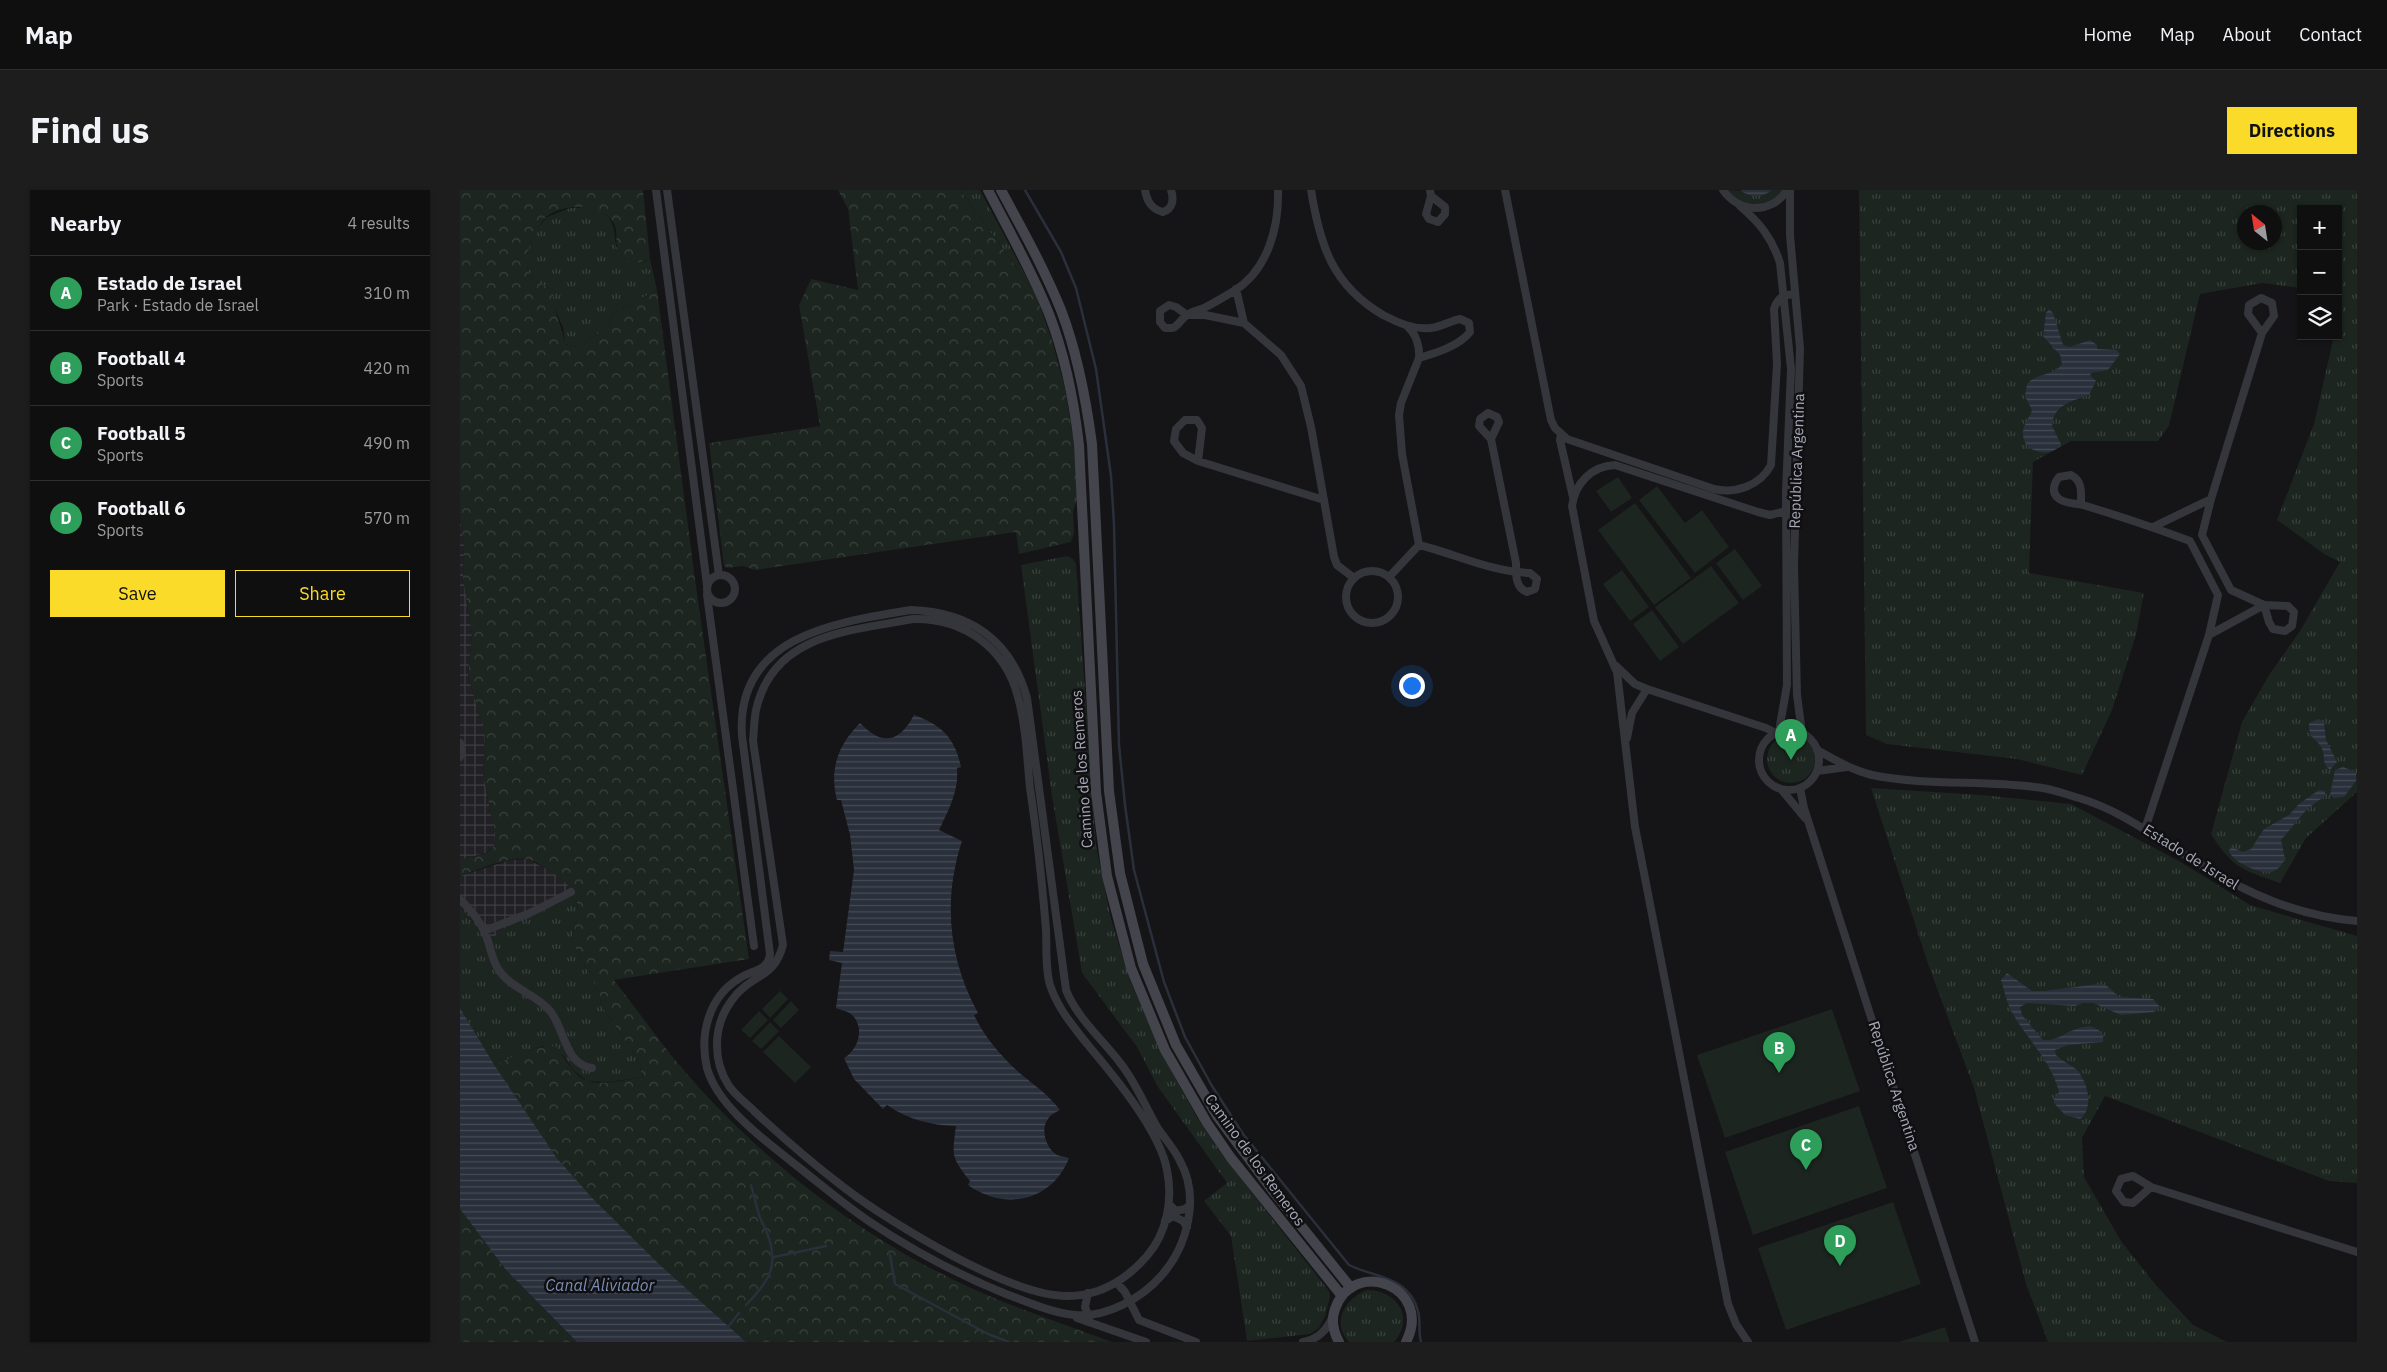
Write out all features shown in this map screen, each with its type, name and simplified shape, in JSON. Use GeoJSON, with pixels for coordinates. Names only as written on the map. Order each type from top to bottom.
{"type":"FeatureCollection","features":[{"type":"Feature","properties":{"kind":"main road","name":"Camino de los Remeros"},"geometry":{"type":"LineString","coordinates":[[988,190],[1050,316],[1076,416],[1096,792],[1107,876],[1131,968],[1165,1050],[1207,1123],[1242,1172],[1342,1296]]}},
{"type":"Feature","properties":{"kind":"main road","name":"Camino de los Remeros"},"geometry":{"type":"LineString","coordinates":[[1001,190],[1042,266],[1062,312],[1088,414],[1092,444],[1109,791],[1120,873],[1143,964],[1176,1045],[1217,1116],[1289,1212],[1351,1288]]}},
{"type":"Feature","properties":{"kind":"main road"},"geometry":{"type":"LineString","coordinates":[[1339,1342],[1333,1324],[1333,1314],[1342,1296],[1351,1288],[1372,1281],[1388,1284],[1401,1293],[1412,1312],[1412,1323],[1406,1342]]}},
{"type":"Feature","properties":{"kind":"street"},"geometry":{"type":"LineString","coordinates":[[656,190],[754,946]]}},
{"type":"Feature","properties":{"kind":"street"},"geometry":{"type":"LineString","coordinates":[[667,190],[719,575]]}},
{"type":"Feature","properties":{"kind":"street"},"geometry":{"type":"LineString","coordinates":[[1145,190],[1146,197],[1152,207],[1163,212],[1170,208],[1172,203],[1171,190]]}},
{"type":"Feature","properties":{"kind":"street"},"geometry":{"type":"LineString","coordinates":[[1278,190],[1278,214],[1268,248],[1259,264],[1236,289],[1205,308],[1187,315],[1205,316],[1244,324],[1281,355],[1301,386],[1306,398],[1337,565],[1354,578]]}},
{"type":"Feature","properties":{"kind":"street"},"geometry":{"type":"LineString","coordinates":[[1311,190],[1324,250],[1342,282],[1362,301],[1414,332],[1420,351],[1398,415],[1402,454],[1419,545]]}},
{"type":"Feature","properties":{"kind":"street"},"geometry":{"type":"LineString","coordinates":[[1505,190],[1551,420],[1567,439],[1714,489],[1731,491],[1754,483],[1768,472],[1771,465],[1777,364],[1774,309],[1777,301],[1783,295],[1795,294]]}},
{"type":"Feature","properties":{"kind":"street","name":"República Argentina"},"geometry":{"type":"LineString","coordinates":[[1723,190],[1731,200],[1763,227],[1772,242],[1780,263],[1790,360],[1786,492],[1786,685],[1778,732]]}},
{"type":"Feature","properties":{"kind":"street"},"geometry":{"type":"LineString","coordinates":[[1740,206],[1750,209],[1770,206],[1789,190]]}},
{"type":"Feature","properties":{"kind":"street","name":"República Argentina"},"geometry":{"type":"LineString","coordinates":[[1789,190],[1790,234],[1800,360],[1796,493],[1796,629],[1797,695],[1802,733]]}},
{"type":"Feature","properties":{"kind":"street"},"geometry":{"type":"LineString","coordinates":[[1236,289],[1244,324]]}},
{"type":"Feature","properties":{"kind":"street"},"geometry":{"type":"LineString","coordinates":[[2262,333],[2248,314],[2252,302],[2261,298],[2269,300],[2275,311],[2272,320],[2262,333],[2211,499],[2202,535],[2231,590],[2264,605],[2288,606],[2294,612],[2292,626],[2286,631],[2273,628],[2268,622],[2264,605]]}},
{"type":"Feature","properties":{"kind":"street"},"geometry":{"type":"LineString","coordinates":[[1408,327],[1431,328],[1460,319],[1469,323],[1471,327],[1468,334],[1461,340],[1438,352],[1419,358]]}},
{"type":"Feature","properties":{"kind":"street"},"geometry":{"type":"LineString","coordinates":[[676,349],[688,348]]}},
{"type":"Feature","properties":{"kind":"street"},"geometry":{"type":"LineString","coordinates":[[1790,360],[1800,360]]}},
{"type":"Feature","properties":{"kind":"street"},"geometry":{"type":"LineString","coordinates":[[1198,461],[1202,428],[1197,420],[1185,420],[1176,429],[1174,441],[1183,453],[1198,461],[1324,500]]}},
{"type":"Feature","properties":{"kind":"street"},"geometry":{"type":"LineString","coordinates":[[1561,434],[1560,440],[1573,497],[1572,506],[1594,622],[1618,679],[1635,827],[1728,1304],[1736,1324],[1748,1342]]}},
{"type":"Feature","properties":{"kind":"street"},"geometry":{"type":"LineString","coordinates":[[1419,545],[1500,570],[1516,572],[1492,439]]}},
{"type":"Feature","properties":{"kind":"street"},"geometry":{"type":"LineString","coordinates":[[1573,497],[1582,482],[1597,468],[1615,465],[1758,512],[1770,515],[1786,511]]}},
{"type":"Feature","properties":{"kind":"street"},"geometry":{"type":"LineString","coordinates":[[1786,492],[1796,493]]}},
{"type":"Feature","properties":{"kind":"street"},"geometry":{"type":"LineString","coordinates":[[2153,527],[2211,499]]}},
{"type":"Feature","properties":{"kind":"street"},"geometry":{"type":"LineString","coordinates":[[2081,504],[2190,541],[2218,595],[2209,635],[2145,828]]}},
{"type":"Feature","properties":{"kind":"street"},"geometry":{"type":"LineString","coordinates":[[2190,541],[2202,535]]}},
{"type":"Feature","properties":{"kind":"street"},"geometry":{"type":"LineString","coordinates":[[1389,577],[1419,545]]}},
{"type":"Feature","properties":{"kind":"street"},"geometry":{"type":"LineString","coordinates":[[1375,571],[1389,577],[1397,590],[1397,606],[1387,618],[1373,623],[1358,619],[1348,607],[1346,592],[1354,578],[1360,574],[1375,571]]}},
{"type":"Feature","properties":{"kind":"street"},"geometry":{"type":"LineString","coordinates":[[707,585],[712,578],[719,575],[726,576],[733,582],[734,595],[728,602],[718,604],[707,595]]}},
{"type":"Feature","properties":{"kind":"street"},"geometry":{"type":"LineString","coordinates":[[2218,595],[2231,590]]}},
{"type":"Feature","properties":{"kind":"street"},"geometry":{"type":"LineString","coordinates":[[2209,635],[2264,605]]}},
{"type":"Feature","properties":{"kind":"street"},"geometry":{"type":"LineString","coordinates":[[1066,1314],[1087,1315],[1130,1302],[1162,1275],[1182,1245],[1190,1205],[1187,1179],[1182,1163],[1158,1128],[1123,1066],[1080,1013],[1066,990],[1027,698],[1016,669],[999,645],[987,633],[967,621],[939,612],[911,610],[866,618],[817,630],[792,642],[761,669],[752,680],[744,697],[741,715],[742,736],[770,954],[769,962],[762,968],[738,979],[721,993],[712,1008],[705,1028],[704,1044],[710,1078],[724,1098],[769,1143],[871,1223],[928,1256],[986,1285],[1038,1305],[1146,1342]]}},
{"type":"Feature","properties":{"kind":"street"},"geometry":{"type":"LineString","coordinates":[[913,619],[944,621],[963,628],[984,641],[1007,670],[1019,699],[1042,875],[1049,981],[1058,1005],[1112,1075],[1154,1136],[1167,1169],[1169,1204],[1165,1221],[1152,1250],[1138,1266],[1117,1283],[1088,1293],[1065,1296],[1032,1290],[952,1256],[861,1201],[800,1154],[730,1087],[718,1062],[716,1049],[720,1019],[733,998],[754,980],[769,971],[779,961],[783,945],[753,741],[758,705],[771,678],[792,654],[807,644],[826,636],[913,619]]}},
{"type":"Feature","properties":{"kind":"street"},"geometry":{"type":"LineString","coordinates":[[1786,630],[1796,629]]}},
{"type":"Feature","properties":{"kind":"street"},"geometry":{"type":"LineString","coordinates":[[1612,662],[1634,684],[1778,732]]}},
{"type":"Feature","properties":{"kind":"street"},"geometry":{"type":"LineString","coordinates":[[761,669],[771,678]]}},
{"type":"Feature","properties":{"kind":"street"},"geometry":{"type":"LineString","coordinates":[[1625,750],[1632,713],[1647,689]]}},
{"type":"Feature","properties":{"kind":"street"},"geometry":{"type":"LineString","coordinates":[[744,697],[758,705]]}},
{"type":"Feature","properties":{"kind":"street"},"geometry":{"type":"LineString","coordinates":[[1792,730],[1802,733],[1810,738],[1817,750],[1819,764],[1812,780],[1800,788],[1786,790],[1768,783],[1759,766],[1762,746],[1768,738],[1778,732],[1792,730]]}},
{"type":"Feature","properties":{"kind":"street"},"geometry":{"type":"LineString","coordinates":[[460,744],[462,752],[460,757]]}},
{"type":"Feature","properties":{"kind":"street","name":"Estado de Israel"},"geometry":{"type":"LineString","coordinates":[[1817,750],[1849,767],[1871,774],[1901,779],[2037,787],[2099,806],[2145,828],[2198,863],[2261,898],[2315,915],[2357,921]]}},
{"type":"Feature","properties":{"kind":"street","name":"Estado de Israel"},"geometry":{"type":"LineString","coordinates":[[1817,771],[1849,767]]}},
{"type":"Feature","properties":{"kind":"street","name":"República Argentina"},"geometry":{"type":"LineString","coordinates":[[1800,788],[1812,831],[1975,1342]]}},
{"type":"Feature","properties":{"kind":"street","name":"República Argentina"},"geometry":{"type":"LineString","coordinates":[[1781,789],[1812,831]]}},
{"type":"Feature","properties":{"kind":"street"},"geometry":{"type":"LineString","coordinates":[[484,931],[530,913],[571,892]]}},
{"type":"Feature","properties":{"kind":"street"},"geometry":{"type":"LineString","coordinates":[[460,898],[484,931],[498,969],[508,980],[539,1001],[551,1012],[572,1056],[583,1066],[592,1068]]}},
{"type":"Feature","properties":{"kind":"street"},"geometry":{"type":"LineString","coordinates":[[2151,1187],[2134,1203],[2124,1202],[2116,1191],[2121,1179],[2129,1176],[2137,1178],[2151,1187],[2357,1252]]}},
{"type":"Feature","properties":{"kind":"street"},"geometry":{"type":"LineString","coordinates":[[1169,1204],[1176,1210],[1185,1209],[1190,1205]]}},
{"type":"Feature","properties":{"kind":"street"},"geometry":{"type":"LineString","coordinates":[[1165,1221],[1173,1216],[1179,1218],[1187,1227]]}},
{"type":"Feature","properties":{"kind":"street"},"geometry":{"type":"LineString","coordinates":[[1117,1283],[1126,1292],[1138,1320],[1196,1342]]}},
{"type":"Feature","properties":{"kind":"street"},"geometry":{"type":"LineString","coordinates":[[1088,1293],[1085,1307],[1092,1323]]}},
{"type":"Feature","properties":{"kind":"street"},"geometry":{"type":"LineString","coordinates":[[1303,1342],[1318,1337],[1327,1328],[1333,1314]]}},
{"type":"Feature","properties":{"kind":"shaded area"},"geometry":{"type":"Polygon","coordinates":[[[460,516],[464,546],[463,577],[472,634],[468,674],[485,736],[483,773],[495,834],[494,846],[486,853],[460,860],[460,516]]]}},
{"type":"Feature","properties":{"kind":"shaded area"},"geometry":{"type":"Polygon","coordinates":[[[527,859],[549,870],[568,883],[576,894],[491,939],[485,937],[460,907],[460,876],[510,860],[527,859]]]}},
{"type":"Feature","properties":{"kind":"green space"},"geometry":{"type":"Polygon","coordinates":[[[460,190],[643,190],[650,259],[635,262],[625,259],[618,250],[616,228],[609,217],[592,208],[581,207],[561,210],[545,218],[536,231],[530,245],[527,254],[527,265],[530,278],[553,290],[554,304],[565,344],[578,347],[603,329],[614,313],[657,290],[695,579],[749,959],[614,980],[676,1061],[735,1125],[802,1184],[838,1211],[912,1258],[950,1278],[1010,1304],[1112,1342],[746,1342],[647,1254],[578,1183],[540,1136],[495,1066],[524,1052],[556,1046],[574,1071],[588,1081],[608,1082],[643,1077],[637,1058],[601,1005],[599,992],[571,940],[576,919],[577,903],[571,888],[538,863],[527,859],[503,861],[460,876],[460,860],[487,853],[494,846],[495,834],[483,773],[485,736],[468,674],[472,634],[463,577],[464,546],[460,516],[460,190]]]}},
{"type":"Feature","properties":{"kind":"green space"},"geometry":{"type":"Polygon","coordinates":[[[838,190],[960,190],[1035,293],[1052,340],[1065,389],[1073,437],[1078,497],[1073,512],[1074,533],[1071,542],[1019,554],[1016,532],[755,570],[743,566],[727,568],[724,566],[709,443],[820,426],[799,305],[811,279],[858,290],[848,209],[838,190]]]}},
{"type":"Feature","properties":{"kind":"green space"},"geometry":{"type":"Polygon","coordinates":[[[960,190],[980,190],[1035,293],[960,190]]]}},
{"type":"Feature","properties":{"kind":"green space"},"geometry":{"type":"Polygon","coordinates":[[[1728,190],[1768,193],[1772,190],[1783,190],[1770,201],[1755,205],[1741,201],[1728,190]]]}},
{"type":"Feature","properties":{"kind":"green space"},"geometry":{"type":"Polygon","coordinates":[[[1859,190],[2357,190],[2357,792],[2306,838],[2280,883],[2240,867],[2226,855],[2211,834],[2242,722],[2269,675],[2300,631],[2340,562],[2326,555],[2277,520],[2314,424],[2333,340],[2342,340],[2342,205],[2297,205],[2297,287],[2262,283],[2200,294],[2169,426],[2158,441],[2071,441],[2033,462],[2029,573],[2144,593],[2136,635],[2112,710],[2082,775],[2017,759],[1887,744],[1866,735],[1859,190]]]}},
{"type":"Feature","properties":{"kind":"green space"},"geometry":{"type":"Polygon","coordinates":[[[591,207],[608,217],[613,227],[616,247],[642,263],[650,259],[657,290],[614,313],[603,329],[578,347],[565,344],[563,327],[552,302],[553,290],[530,278],[525,257],[536,230],[547,217],[570,208],[591,207]]]}},
{"type":"Feature","properties":{"kind":"green space"},"geometry":{"type":"Polygon","coordinates":[[[1618,477],[1632,498],[1611,512],[1596,491],[1618,477]]]}},
{"type":"Feature","properties":{"kind":"green space"},"geometry":{"type":"Polygon","coordinates":[[[1657,486],[1685,523],[1702,510],[1729,547],[1695,573],[1639,500],[1657,486]]]}},
{"type":"Feature","properties":{"kind":"green space"},"geometry":{"type":"Polygon","coordinates":[[[1635,503],[1691,578],[1654,605],[1598,530],[1635,503]]]}},
{"type":"Feature","properties":{"kind":"green space"},"geometry":{"type":"Polygon","coordinates":[[[1735,549],[1762,586],[1743,600],[1716,563],[1735,549]]]}},
{"type":"Feature","properties":{"kind":"green space"},"geometry":{"type":"Polygon","coordinates":[[[1067,556],[1073,559],[1076,564],[1096,846],[1111,919],[1130,980],[1165,1060],[1198,1119],[1224,1157],[1329,1291],[1330,1297],[1325,1316],[1319,1328],[1310,1334],[1247,1341],[1231,1236],[1204,1201],[1227,1183],[1158,1087],[1137,1047],[1082,973],[1052,796],[1021,565],[1067,556]]]}},
{"type":"Feature","properties":{"kind":"green space"},"geometry":{"type":"Polygon","coordinates":[[[1711,566],[1739,603],[1683,644],[1655,607],[1711,566]]]}},
{"type":"Feature","properties":{"kind":"green space"},"geometry":{"type":"Polygon","coordinates":[[[1622,570],[1649,607],[1630,621],[1603,584],[1622,570]]]}},
{"type":"Feature","properties":{"kind":"green space"},"geometry":{"type":"Polygon","coordinates":[[[1652,610],[1679,647],[1660,661],[1633,624],[1652,610]]]}},
{"type":"Feature","properties":{"kind":"green space"},"geometry":{"type":"Polygon","coordinates":[[[1786,735],[1796,735],[1808,742],[1815,754],[1815,764],[1808,776],[1796,783],[1786,783],[1778,779],[1771,772],[1767,764],[1767,754],[1771,746],[1778,739],[1786,735]]]}},
{"type":"Feature","properties":{"kind":"green space"},"geometry":{"type":"Polygon","coordinates":[[[1871,788],[1982,795],[2071,804],[2179,861],[2250,905],[2357,936],[2357,1183],[2329,1181],[2105,1096],[2082,1138],[2084,1177],[2121,1241],[2155,1284],[2193,1325],[2227,1342],[2048,1342],[2026,1284],[1974,1088],[1928,964],[1871,788]]]}},
{"type":"Feature","properties":{"kind":"green space"},"geometry":{"type":"Polygon","coordinates":[[[576,894],[578,914],[571,940],[599,992],[601,1005],[637,1058],[643,1077],[609,1082],[587,1081],[573,1070],[563,1055],[543,1046],[522,1053],[495,1066],[460,1008],[460,907],[485,937],[491,939],[503,929],[576,894]]]}},
{"type":"Feature","properties":{"kind":"green space"},"geometry":{"type":"Polygon","coordinates":[[[780,991],[788,999],[770,1018],[762,1009],[780,991]]]}},
{"type":"Feature","properties":{"kind":"green space"},"geometry":{"type":"Polygon","coordinates":[[[791,1001],[799,1010],[781,1028],[773,1020],[791,1001]]]}},
{"type":"Feature","properties":{"kind":"green space"},"geometry":{"type":"Polygon","coordinates":[[[1832,1009],[1860,1091],[1725,1138],[1697,1055],[1832,1009]]]}},
{"type":"Feature","properties":{"kind":"green space"},"geometry":{"type":"Polygon","coordinates":[[[759,1011],[768,1020],[750,1038],[741,1030],[759,1011]]]}},
{"type":"Feature","properties":{"kind":"green space"},"geometry":{"type":"Polygon","coordinates":[[[770,1022],[779,1031],[761,1049],[752,1041],[770,1022]]]}},
{"type":"Feature","properties":{"kind":"green space"},"geometry":{"type":"Polygon","coordinates":[[[779,1036],[811,1067],[795,1083],[763,1052],[779,1036]]]}},
{"type":"Feature","properties":{"kind":"green space"},"geometry":{"type":"Polygon","coordinates":[[[1859,1106],[1887,1188],[1753,1235],[1725,1152],[1859,1106]]]}},
{"type":"Feature","properties":{"kind":"green space"},"geometry":{"type":"Polygon","coordinates":[[[1893,1202],[1921,1284],[1786,1330],[1758,1248],[1893,1202]]]}},
{"type":"Feature","properties":{"kind":"green space"},"geometry":{"type":"Polygon","coordinates":[[[460,1209],[506,1270],[577,1342],[460,1342],[460,1209]]]}},
{"type":"Feature","properties":{"kind":"green space"},"geometry":{"type":"Polygon","coordinates":[[[1367,1290],[1387,1295],[1400,1307],[1403,1323],[1400,1333],[1394,1342],[1349,1342],[1344,1335],[1341,1327],[1343,1312],[1352,1299],[1367,1290]]]}},
{"type":"Feature","properties":{"kind":"green space"},"geometry":{"type":"Polygon","coordinates":[[[1945,1327],[1950,1342],[1899,1342],[1945,1327]]]}},
{"type":"Feature","properties":{"kind":"water"},"geometry":{"type":"Polygon","coordinates":[[[1740,190],[1772,190],[1756,196],[1740,190]]]}},
{"type":"Feature","properties":{"kind":"water"},"geometry":{"type":"Polygon","coordinates":[[[2049,309],[2053,313],[2063,345],[2070,347],[2090,340],[2097,345],[2097,349],[2116,350],[2120,354],[2108,370],[2091,373],[2090,375],[2096,381],[2089,395],[2065,405],[2056,413],[2052,426],[2061,444],[2051,452],[2044,453],[2038,452],[2027,445],[2023,433],[2032,410],[2025,396],[2027,384],[2035,378],[2054,371],[2062,364],[2060,355],[2043,336],[2046,313],[2049,309]]]}},
{"type":"Feature","properties":{"kind":"water"},"geometry":{"type":"Polygon","coordinates":[[[914,715],[932,723],[946,734],[955,748],[961,767],[957,768],[955,792],[939,830],[962,841],[952,885],[952,928],[960,971],[978,1013],[974,1015],[1000,1054],[1017,1071],[1049,1097],[1060,1110],[1050,1116],[1046,1123],[1044,1128],[1045,1139],[1053,1152],[1069,1158],[1061,1173],[1051,1184],[1039,1193],[1026,1198],[997,1198],[982,1193],[968,1185],[970,1181],[954,1156],[956,1126],[920,1121],[887,1105],[883,1109],[854,1079],[844,1058],[853,1050],[859,1032],[856,1019],[848,1012],[836,1008],[842,963],[829,960],[830,951],[843,952],[854,870],[850,835],[841,800],[837,800],[835,789],[834,778],[837,758],[846,740],[860,723],[876,735],[890,738],[902,731],[914,715]]]}},
{"type":"Feature","properties":{"kind":"water"},"geometry":{"type":"Polygon","coordinates":[[[2319,719],[2324,723],[2326,740],[2337,762],[2330,770],[2327,768],[2321,748],[2312,737],[2309,729],[2309,723],[2319,719]]]}},
{"type":"Feature","properties":{"kind":"water"},"geometry":{"type":"Polygon","coordinates":[[[2343,767],[2356,772],[2356,781],[2344,797],[2334,798],[2330,795],[2335,770],[2343,767]]]}},
{"type":"Feature","properties":{"kind":"water"},"geometry":{"type":"Polygon","coordinates":[[[2319,790],[2325,791],[2325,796],[2308,808],[2281,840],[2285,859],[2278,869],[2263,872],[2242,864],[2232,856],[2229,851],[2231,847],[2243,852],[2251,849],[2264,829],[2289,815],[2299,804],[2319,790]]]}},
{"type":"Feature","properties":{"kind":"water"},"geometry":{"type":"Polygon","coordinates":[[[2007,973],[2032,991],[2098,984],[2107,986],[2119,997],[2153,999],[2160,1007],[2154,1012],[2121,1015],[2093,1003],[2083,1003],[2075,1006],[2027,1003],[2020,1007],[2022,1015],[2043,1040],[2058,1038],[2073,1030],[2089,1027],[2096,1029],[2103,1035],[2103,1042],[2068,1045],[2055,1050],[2056,1055],[2078,1071],[2085,1082],[2088,1103],[2084,1115],[2080,1119],[2065,1115],[2054,1103],[2054,1099],[2059,1092],[2056,1081],[2040,1053],[2012,1012],[2001,980],[2007,973]]]}},
{"type":"Feature","properties":{"kind":"water","name":"Canal Aliviador"},"geometry":{"type":"Polygon","coordinates":[[[460,1008],[495,1066],[556,1157],[593,1199],[661,1266],[746,1342],[577,1342],[506,1270],[460,1209],[460,1008]]]}},
{"type":"Feature","properties":{"kind":"waterway"},"geometry":{"type":"LineString","coordinates":[[1025,190],[1061,252],[1076,288],[1096,369],[1111,476],[1114,524],[1119,745],[1125,805],[1134,870],[1164,982],[1185,1037],[1212,1086],[1243,1134],[1349,1265],[1399,1284],[1407,1291],[1414,1300],[1418,1311],[1421,1342]]}},
{"type":"Feature","properties":{"kind":"waterway"},"geometry":{"type":"LineString","coordinates":[[746,1305],[761,1288],[770,1272],[772,1264],[771,1245],[759,1215],[751,1185]]}},
{"type":"Feature","properties":{"kind":"waterway"},"geometry":{"type":"LineString","coordinates":[[774,1257],[826,1246]]}},
{"type":"Feature","properties":{"kind":"waterway"},"geometry":{"type":"LineString","coordinates":[[890,1255],[895,1284],[988,1334],[1009,1342]]}},
{"type":"Feature","properties":{"kind":"waterway"},"geometry":{"type":"LineString","coordinates":[[728,1327],[739,1313]]}},
{"type":"Feature","properties":{"kind":"place","name":"Estado de Israel"},"geometry":{"type":"Point","coordinates":[1791,760]}},
{"type":"Feature","properties":{"kind":"place","name":"Football 4"},"geometry":{"type":"Point","coordinates":[1779,1073]}},
{"type":"Feature","properties":{"kind":"place","name":"Football 5"},"geometry":{"type":"Point","coordinates":[1806,1170]}},
{"type":"Feature","properties":{"kind":"place","name":"Football 6"},"geometry":{"type":"Point","coordinates":[1840,1266]}}]}
